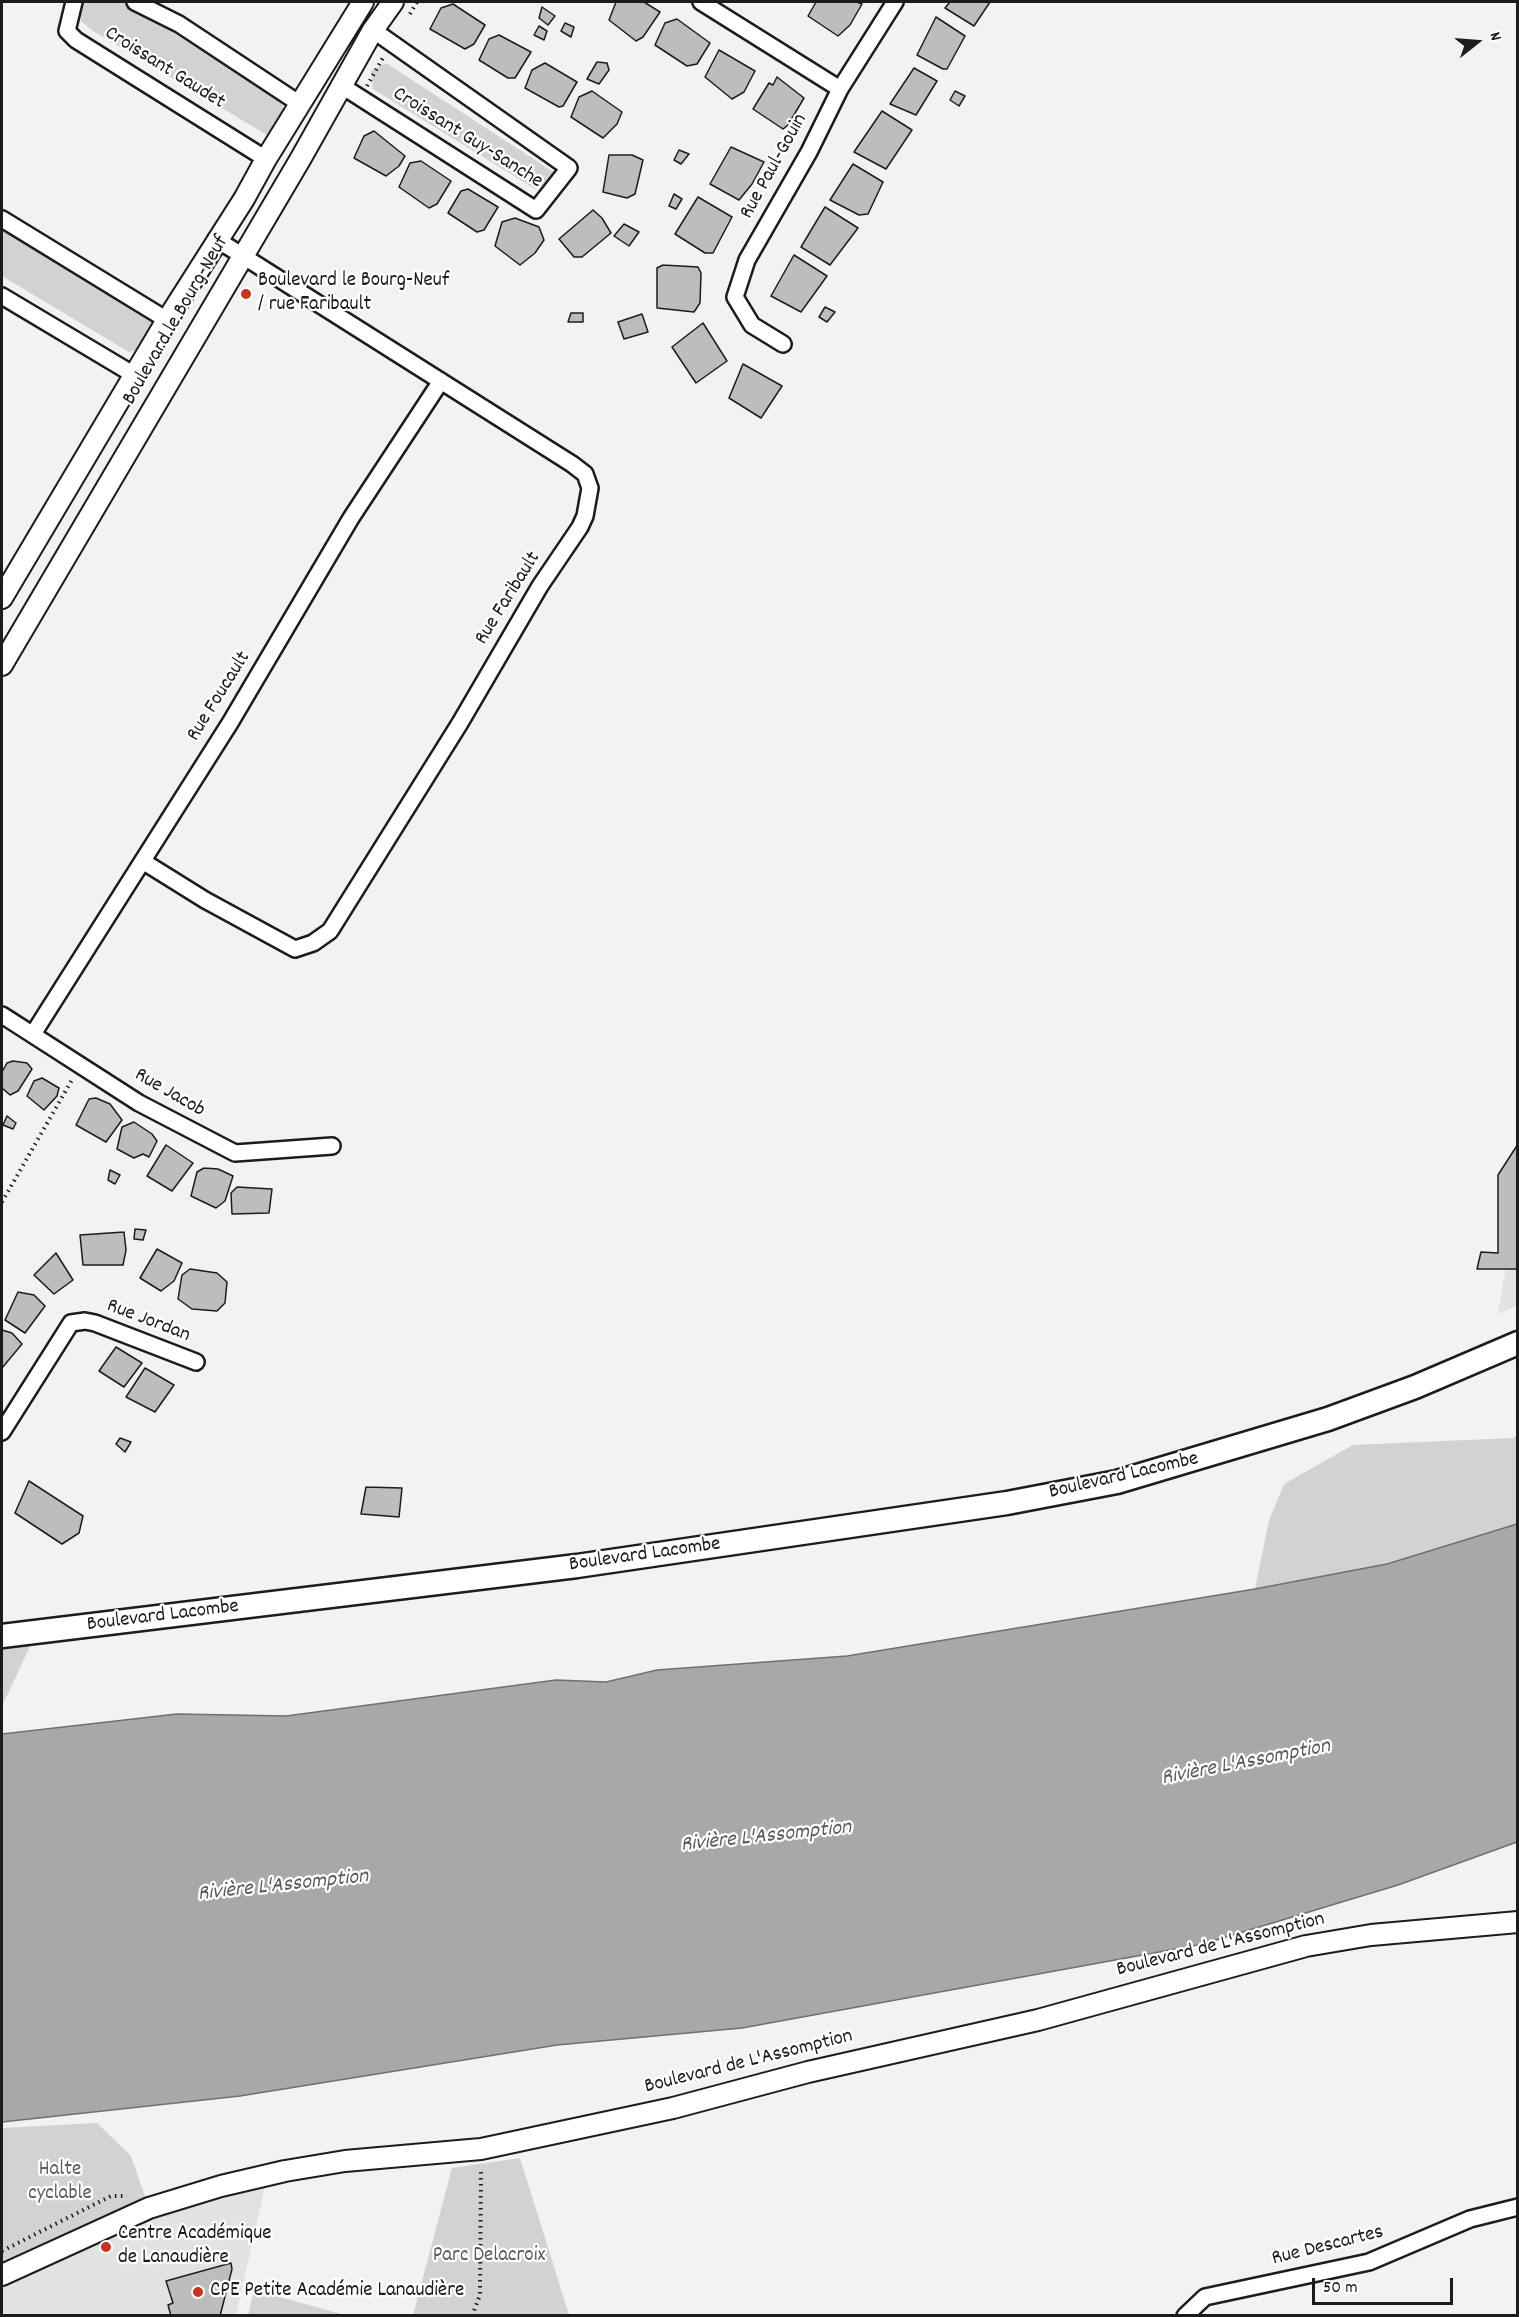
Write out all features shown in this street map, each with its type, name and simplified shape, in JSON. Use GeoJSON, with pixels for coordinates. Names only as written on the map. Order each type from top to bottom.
{"type":"FeatureCollection","features":[{"type":"Feature","properties":{"kind":"main road","name":"Boulevard Lacombe"},"geometry":{"type":"LineString","coordinates":[[2,1636],[577,1566],[1007,1503],[1117,1482],[1281,1435],[1415,1387],[1518,1343]]}},
{"type":"Feature","properties":{"kind":"street","name":"Croissant Gaudet"},"geometry":{"type":"LineString","coordinates":[[74,2],[67,31],[76,40],[266,159]]}},
{"type":"Feature","properties":{"kind":"street","name":"Croissant Gaudet"},"geometry":{"type":"LineString","coordinates":[[135,2],[179,24],[300,104]]}},
{"type":"Feature","properties":{"kind":"street","name":"Boulevard le Bourg-Neuf"},"geometry":{"type":"LineString","coordinates":[[2,598],[216,239],[244,199],[266,159],[363,2]]}},
{"type":"Feature","properties":{"kind":"street","name":"Boulevard le Bourg-Neuf"},"geometry":{"type":"LineString","coordinates":[[2,665],[244,256],[373,30],[393,2]]}},
{"type":"Feature","properties":{"kind":"street"},"geometry":{"type":"LineString","coordinates":[[701,2],[840,89]]}},
{"type":"Feature","properties":{"kind":"street","name":"Rue Paul-Gouin"},"geometry":{"type":"LineString","coordinates":[[783,344],[752,325],[735,297],[747,260],[809,152],[840,89],[895,2]]}},
{"type":"Feature","properties":{"kind":"street","name":"Croissant Guy-Sanche"},"geometry":{"type":"LineString","coordinates":[[342,86],[536,210],[569,168],[373,30]]}},
{"type":"Feature","properties":{"kind":"street"},"geometry":{"type":"LineString","coordinates":[[2,219],[167,320]]}},
{"type":"Feature","properties":{"kind":"street","name":"Rue Faribault"},"geometry":{"type":"LineString","coordinates":[[144,862],[295,949],[313,943],[330,931],[540,586],[580,527],[590,488],[585,474],[572,464],[216,239]]}},
{"type":"Feature","properties":{"kind":"street"},"geometry":{"type":"LineString","coordinates":[[2,296],[136,376]]}},
{"type":"Feature","properties":{"kind":"street","name":"Rue Foucault"},"geometry":{"type":"LineString","coordinates":[[33,1034],[144,862],[351,518],[441,381]]}},
{"type":"Feature","properties":{"kind":"street","name":"Rue Jacob"},"geometry":{"type":"LineString","coordinates":[[2,1015],[139,1103],[235,1154],[332,1146]]}},
{"type":"Feature","properties":{"kind":"street","name":"Rue Jordan"},"geometry":{"type":"LineString","coordinates":[[2,1432],[70,1323],[85,1321],[95,1323],[196,1362]]}},
{"type":"Feature","properties":{"kind":"street","name":"Boulevard de L'Assomption"},"geometry":{"type":"LineString","coordinates":[[2,2275],[149,2208],[221,2186],[285,2171],[345,2161],[482,2149],[674,2108],[808,2072],[1038,2020],[1306,1946],[1371,1935],[1518,1922]]}},
{"type":"Feature","properties":{"kind":"street","name":"Rue Descartes"},"geometry":{"type":"LineString","coordinates":[[1185,2316],[1205,2297],[1369,2262],[1470,2219],[1518,2207]]}},
{"type":"Feature","properties":{"kind":"path"},"geometry":{"type":"LineString","coordinates":[[2,1202],[81,1064]]}},
{"type":"Feature","properties":{"kind":"path"},"geometry":{"type":"LineString","coordinates":[[472,2316],[480,2295],[482,2149]]}},
{"type":"Feature","properties":{"kind":"path"},"geometry":{"type":"LineString","coordinates":[[2,2251],[111,2196],[129,2196],[149,2208]]}},
{"type":"Feature","properties":{"kind":"shaded area"},"geometry":{"type":"Polygon","coordinates":[[[1517,1201],[1517,1305],[1498,1314],[1517,1201]]]}},
{"type":"Feature","properties":{"kind":"shaded area"},"geometry":{"type":"Polygon","coordinates":[[[266,2182],[236,2315],[2,2316],[2,2275],[149,2208],[266,2182]]]}},
{"type":"Feature","properties":{"kind":"green space"},"geometry":{"type":"Polygon","coordinates":[[[84,2],[125,2],[280,100],[286,113],[279,129],[267,135],[93,31],[81,21],[79,6],[84,2]]]}},
{"type":"Feature","properties":{"kind":"green space"},"geometry":{"type":"Polygon","coordinates":[[[386,63],[555,173],[551,183],[535,189],[373,89],[371,71],[386,63]]]}},
{"type":"Feature","properties":{"kind":"green space"},"geometry":{"type":"Polygon","coordinates":[[[2,227],[153,318],[155,334],[143,349],[129,352],[2,276],[2,227]]]}},
{"type":"Feature","properties":{"kind":"green space"},"geometry":{"type":"Polygon","coordinates":[[[1517,1435],[1517,1524],[1387,1564],[1255,1589],[1269,1520],[1284,1484],[1353,1445],[1512,1438],[1517,1435]]]}},
{"type":"Feature","properties":{"kind":"green space"},"geometry":{"type":"Polygon","coordinates":[[[42,1621],[2,1706],[2,1630],[42,1621]]]}},
{"type":"Feature","properties":{"kind":"green space","name":"Halte cyclable"},"geometry":{"type":"Polygon","coordinates":[[[97,2123],[131,2156],[149,2208],[2,2275],[2,2128],[97,2123]]]}},
{"type":"Feature","properties":{"kind":"green space","name":"Parc Delacroix"},"geometry":{"type":"Polygon","coordinates":[[[520,2158],[569,2315],[413,2315],[452,2168],[520,2158]]]}},
{"type":"Feature","properties":{"kind":"green space"},"geometry":{"type":"Polygon","coordinates":[[[254,2290],[345,2315],[248,2315],[254,2290]]]}},
{"type":"Feature","properties":{"kind":"water","name":"Rivière L'Assomption"},"geometry":{"type":"Polygon","coordinates":[[[1517,1524],[1517,1842],[1398,1885],[1203,1944],[742,2028],[557,2045],[240,2096],[2,2122],[2,1734],[177,1714],[286,1716],[556,1680],[606,1682],[657,1670],[847,1656],[1255,1589],[1387,1564],[1517,1524]]]}},
{"type":"Feature","properties":{"kind":"building"},"geometry":{"type":"Polygon","coordinates":[[[616,2],[644,2],[660,12],[643,37],[636,41],[609,20],[616,2]]]}},
{"type":"Feature","properties":{"kind":"building"},"geometry":{"type":"Polygon","coordinates":[[[816,2],[862,4],[850,25],[838,36],[808,16],[816,2]]]}},
{"type":"Feature","properties":{"kind":"building"},"geometry":{"type":"Polygon","coordinates":[[[950,2],[990,2],[974,26],[945,8],[950,2]]]}},
{"type":"Feature","properties":{"kind":"building"},"geometry":{"type":"Polygon","coordinates":[[[453,4],[485,25],[474,44],[465,49],[430,29],[441,8],[453,4]]]}},
{"type":"Feature","properties":{"kind":"building"},"geometry":{"type":"Polygon","coordinates":[[[542,7],[555,16],[548,25],[539,18],[542,7]]]}},
{"type":"Feature","properties":{"kind":"building"},"geometry":{"type":"Polygon","coordinates":[[[936,17],[965,36],[947,69],[917,55],[936,17]]]}},
{"type":"Feature","properties":{"kind":"building"},"geometry":{"type":"Polygon","coordinates":[[[677,19],[710,43],[697,64],[687,66],[655,45],[665,23],[677,19]]]}},
{"type":"Feature","properties":{"kind":"building"},"geometry":{"type":"Polygon","coordinates":[[[565,23],[574,27],[571,37],[561,31],[565,23]]]}},
{"type":"Feature","properties":{"kind":"building"},"geometry":{"type":"Polygon","coordinates":[[[539,26],[547,31],[544,40],[534,35],[539,26]]]}},
{"type":"Feature","properties":{"kind":"building"},"geometry":{"type":"Polygon","coordinates":[[[499,35],[531,52],[515,78],[508,78],[479,60],[489,39],[499,35]]]}},
{"type":"Feature","properties":{"kind":"building"},"geometry":{"type":"Polygon","coordinates":[[[719,50],[755,71],[744,92],[732,99],[705,77],[719,50]]]}},
{"type":"Feature","properties":{"kind":"building"},"geometry":{"type":"Polygon","coordinates":[[[597,62],[607,63],[609,70],[599,84],[587,79],[597,62]]]}},
{"type":"Feature","properties":{"kind":"building"},"geometry":{"type":"Polygon","coordinates":[[[545,63],[577,82],[563,106],[559,107],[525,88],[532,70],[545,63]]]}},
{"type":"Feature","properties":{"kind":"building"},"geometry":{"type":"Polygon","coordinates":[[[914,68],[937,81],[916,115],[890,104],[914,68]]]}},
{"type":"Feature","properties":{"kind":"building"},"geometry":{"type":"Polygon","coordinates":[[[777,77],[804,98],[788,125],[783,129],[753,109],[769,83],[773,85],[777,77]]]}},
{"type":"Feature","properties":{"kind":"building"},"geometry":{"type":"Polygon","coordinates":[[[592,91],[622,112],[617,124],[603,138],[571,117],[579,97],[592,91]]]}},
{"type":"Feature","properties":{"kind":"building"},"geometry":{"type":"Polygon","coordinates":[[[955,91],[965,96],[959,106],[950,100],[955,91]]]}},
{"type":"Feature","properties":{"kind":"building"},"geometry":{"type":"Polygon","coordinates":[[[882,111],[912,130],[886,169],[854,152],[882,111]]]}},
{"type":"Feature","properties":{"kind":"building"},"geometry":{"type":"Polygon","coordinates":[[[374,131],[405,156],[399,166],[386,176],[354,158],[364,136],[374,131]]]}},
{"type":"Feature","properties":{"kind":"building"},"geometry":{"type":"Polygon","coordinates":[[[731,147],[764,162],[752,184],[739,200],[710,184],[731,147]]]}},
{"type":"Feature","properties":{"kind":"building"},"geometry":{"type":"Polygon","coordinates":[[[679,150],[689,154],[681,164],[674,160],[679,150]]]}},
{"type":"Feature","properties":{"kind":"building"},"geometry":{"type":"Polygon","coordinates":[[[609,155],[632,155],[643,160],[635,194],[627,198],[603,192],[609,155]]]}},
{"type":"Feature","properties":{"kind":"building"},"geometry":{"type":"Polygon","coordinates":[[[421,161],[451,181],[437,204],[429,208],[399,187],[410,163],[421,161]]]}},
{"type":"Feature","properties":{"kind":"building"},"geometry":{"type":"Polygon","coordinates":[[[853,164],[883,182],[868,214],[859,215],[830,200],[853,164]]]}},
{"type":"Feature","properties":{"kind":"building"},"geometry":{"type":"Polygon","coordinates":[[[468,189],[498,207],[484,230],[477,232],[448,213],[461,191],[468,189]]]}},
{"type":"Feature","properties":{"kind":"building"},"geometry":{"type":"Polygon","coordinates":[[[674,194],[682,199],[676,209],[669,206],[674,194]]]}},
{"type":"Feature","properties":{"kind":"building"},"geometry":{"type":"Polygon","coordinates":[[[698,197],[732,217],[713,253],[705,253],[675,234],[698,197]]]}},
{"type":"Feature","properties":{"kind":"building"},"geometry":{"type":"Polygon","coordinates":[[[825,207],[858,228],[830,265],[801,247],[825,207]]]}},
{"type":"Feature","properties":{"kind":"building"},"geometry":{"type":"Polygon","coordinates":[[[593,210],[602,218],[611,233],[582,257],[574,257],[559,239],[593,210]]]}},
{"type":"Feature","properties":{"kind":"building"},"geometry":{"type":"Polygon","coordinates":[[[515,218],[539,227],[544,240],[535,253],[520,265],[495,246],[502,222],[515,218]]]}},
{"type":"Feature","properties":{"kind":"building"},"geometry":{"type":"Polygon","coordinates":[[[624,224],[639,232],[629,246],[614,236],[624,224]]]}},
{"type":"Feature","properties":{"kind":"building"},"geometry":{"type":"Polygon","coordinates":[[[794,255],[827,276],[801,312],[771,296],[794,255]]]}},
{"type":"Feature","properties":{"kind":"building"},"geometry":{"type":"Polygon","coordinates":[[[663,265],[698,267],[701,273],[700,303],[694,312],[657,308],[657,268],[663,265]]]}},
{"type":"Feature","properties":{"kind":"building"},"geometry":{"type":"Polygon","coordinates":[[[825,307],[835,312],[827,322],[819,317],[825,307]]]}},
{"type":"Feature","properties":{"kind":"building"},"geometry":{"type":"Polygon","coordinates":[[[571,313],[583,313],[583,322],[568,322],[571,313]]]}},
{"type":"Feature","properties":{"kind":"building"},"geometry":{"type":"Polygon","coordinates":[[[642,314],[648,332],[624,339],[618,322],[642,314]]]}},
{"type":"Feature","properties":{"kind":"building"},"geometry":{"type":"Polygon","coordinates":[[[703,323],[727,361],[696,383],[672,347],[703,323]]]}},
{"type":"Feature","properties":{"kind":"building"},"geometry":{"type":"Polygon","coordinates":[[[743,364],[782,386],[761,418],[729,398],[743,364]]]}},
{"type":"Feature","properties":{"kind":"building"},"geometry":{"type":"Polygon","coordinates":[[[13,1061],[27,1063],[32,1069],[18,1091],[10,1095],[2,1088],[2,1072],[7,1063],[13,1061]]]}},
{"type":"Feature","properties":{"kind":"building"},"geometry":{"type":"Polygon","coordinates":[[[42,1078],[59,1088],[57,1096],[44,1110],[27,1096],[34,1081],[42,1078]]]}},
{"type":"Feature","properties":{"kind":"building"},"geometry":{"type":"Polygon","coordinates":[[[96,1098],[110,1104],[122,1120],[106,1142],[76,1125],[89,1099],[96,1098]]]}},
{"type":"Feature","properties":{"kind":"building"},"geometry":{"type":"Polygon","coordinates":[[[7,1116],[16,1123],[13,1129],[3,1125],[7,1116]]]}},
{"type":"Feature","properties":{"kind":"building"},"geometry":{"type":"Polygon","coordinates":[[[134,1122],[152,1134],[157,1141],[149,1157],[143,1154],[134,1158],[117,1149],[122,1127],[134,1122]]]}},
{"type":"Feature","properties":{"kind":"building"},"geometry":{"type":"Polygon","coordinates":[[[1518,1144],[1518,1269],[1477,1269],[1481,1252],[1498,1253],[1498,1175],[1518,1144]]]}},
{"type":"Feature","properties":{"kind":"building"},"geometry":{"type":"Polygon","coordinates":[[[166,1145],[193,1163],[172,1191],[147,1176],[166,1145]]]}},
{"type":"Feature","properties":{"kind":"building"},"geometry":{"type":"Polygon","coordinates":[[[204,1168],[218,1169],[233,1176],[225,1201],[216,1208],[191,1196],[197,1172],[204,1168]]]}},
{"type":"Feature","properties":{"kind":"building"},"geometry":{"type":"Polygon","coordinates":[[[110,1170],[120,1175],[115,1184],[108,1180],[110,1170]]]}},
{"type":"Feature","properties":{"kind":"building"},"geometry":{"type":"Polygon","coordinates":[[[237,1187],[272,1189],[269,1213],[232,1214],[231,1193],[237,1187]]]}},
{"type":"Feature","properties":{"kind":"building"},"geometry":{"type":"Polygon","coordinates":[[[135,1229],[146,1230],[143,1240],[134,1239],[135,1229]]]}},
{"type":"Feature","properties":{"kind":"building"},"geometry":{"type":"Polygon","coordinates":[[[124,1232],[126,1250],[123,1265],[83,1265],[80,1235],[124,1232]]]}},
{"type":"Feature","properties":{"kind":"building"},"geometry":{"type":"Polygon","coordinates":[[[157,1249],[182,1263],[174,1281],[161,1291],[140,1278],[157,1249]]]}},
{"type":"Feature","properties":{"kind":"building"},"geometry":{"type":"Polygon","coordinates":[[[56,1253],[73,1280],[54,1294],[34,1275],[56,1253]]]}},
{"type":"Feature","properties":{"kind":"building"},"geometry":{"type":"Polygon","coordinates":[[[190,1269],[217,1273],[227,1282],[225,1303],[217,1311],[192,1309],[178,1299],[182,1275],[190,1269]]]}},
{"type":"Feature","properties":{"kind":"building"},"geometry":{"type":"Polygon","coordinates":[[[18,1292],[34,1295],[45,1306],[25,1333],[5,1320],[18,1292]]]}},
{"type":"Feature","properties":{"kind":"building"},"geometry":{"type":"Polygon","coordinates":[[[2,1330],[12,1333],[22,1344],[2,1368],[2,1330]]]}},
{"type":"Feature","properties":{"kind":"building"},"geometry":{"type":"Polygon","coordinates":[[[116,1347],[142,1363],[124,1387],[99,1371],[116,1347]]]}},
{"type":"Feature","properties":{"kind":"building"},"geometry":{"type":"Polygon","coordinates":[[[145,1368],[174,1385],[155,1412],[126,1397],[145,1368]]]}},
{"type":"Feature","properties":{"kind":"building"},"geometry":{"type":"Polygon","coordinates":[[[120,1438],[131,1442],[125,1452],[116,1444],[120,1438]]]}},
{"type":"Feature","properties":{"kind":"building"},"geometry":{"type":"Polygon","coordinates":[[[29,1481],[83,1516],[79,1533],[62,1544],[15,1513],[29,1481]]]}},
{"type":"Feature","properties":{"kind":"building"},"geometry":{"type":"Polygon","coordinates":[[[366,1487],[402,1488],[399,1517],[361,1514],[366,1487]]]}},
{"type":"Feature","properties":{"kind":"building","name":"CPE Petite Académie Lanaudière"},"geometry":{"type":"Polygon","coordinates":[[[231,2263],[232,2269],[220,2316],[171,2316],[168,2305],[173,2303],[166,2281],[231,2263]]]}},
{"type":"Feature","properties":{"kind":"place","name":"Boulevard le Bourg-Neuf / rue Faribault"},"geometry":{"type":"Point","coordinates":[246,294]}},
{"type":"Feature","properties":{"kind":"place","name":"Centre Académique de Lanaudière"},"geometry":{"type":"Point","coordinates":[106,2247]}},
{"type":"Feature","properties":{"kind":"place","name":"CPE Petite Académie Lanaudière"},"geometry":{"type":"Point","coordinates":[198,2292]}}]}
